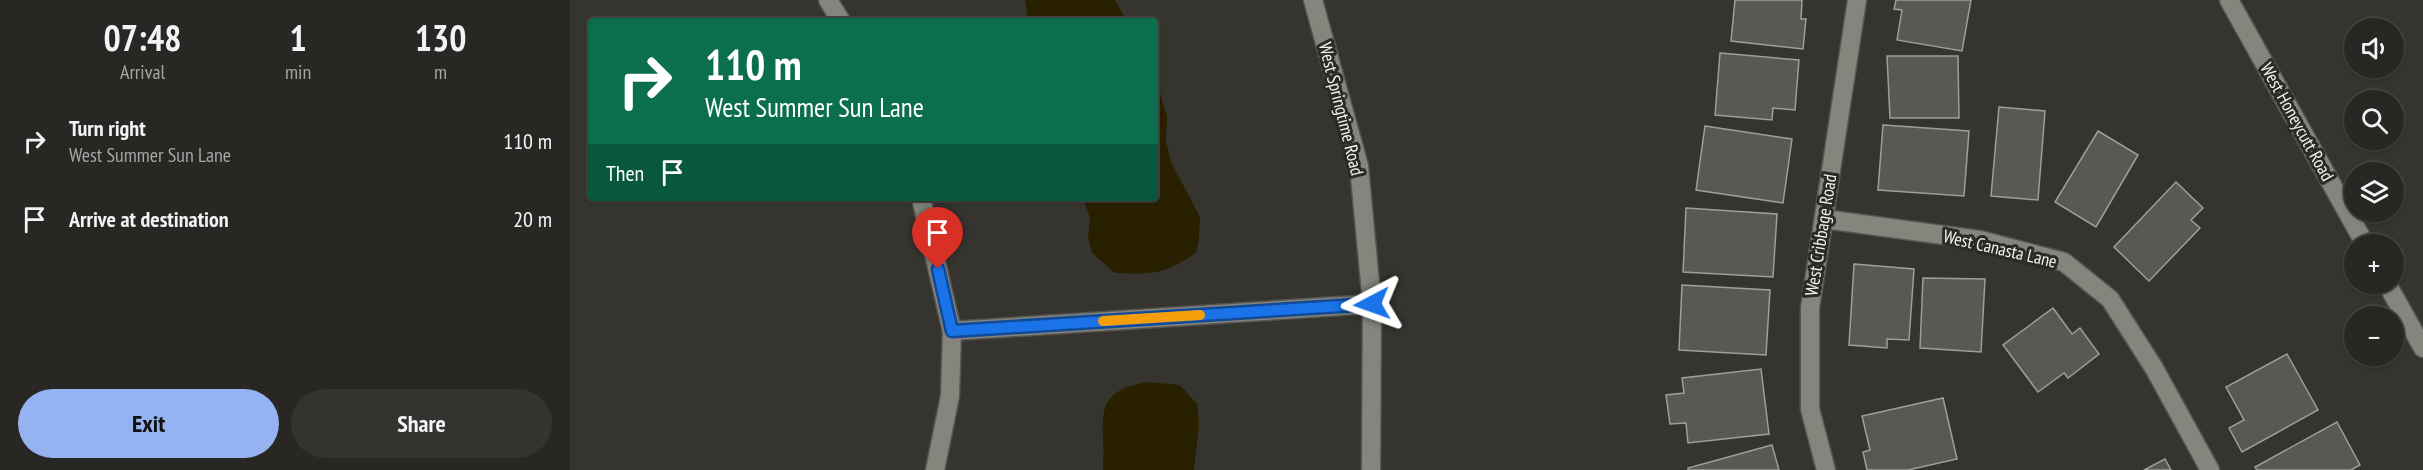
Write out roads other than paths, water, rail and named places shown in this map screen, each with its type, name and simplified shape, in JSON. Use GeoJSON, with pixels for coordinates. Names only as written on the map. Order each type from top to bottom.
{"type":"FeatureCollection","features":[{"type":"Feature","properties":{"kind":"street"},"geometry":{"type":"LineString","coordinates":[[828,0],[839,18]]}},
{"type":"Feature","properties":{"kind":"street","name":"West Springtime Road"},"geometry":{"type":"LineString","coordinates":[[1313,0],[1359,166],[1372,304],[1371,470]]}},
{"type":"Feature","properties":{"kind":"street","name":"West Cribbage Road"},"geometry":{"type":"LineString","coordinates":[[1826,470],[1810,409],[1810,308],[1857,0]]}},
{"type":"Feature","properties":{"kind":"street","name":"West Honeycutt Road"},"geometry":{"type":"LineString","coordinates":[[2229,0],[2359,234]]}},
{"type":"Feature","properties":{"kind":"street"},"geometry":{"type":"LineString","coordinates":[[922,201],[952,331],[950,396],[936,470]]}},
{"type":"Feature","properties":{"kind":"street","name":"West Canasta Lane"},"geometry":{"type":"LineString","coordinates":[[1824,219],[1980,240],[2064,262],[2110,299],[2154,368],[2210,470]]}},
{"type":"Feature","properties":{"kind":"street"},"geometry":{"type":"LineString","coordinates":[[2393,294],[2423,348]]}},
{"type":"Feature","properties":{"kind":"street"},"geometry":{"type":"LineString","coordinates":[[952,331],[1372,304]]}}]}
